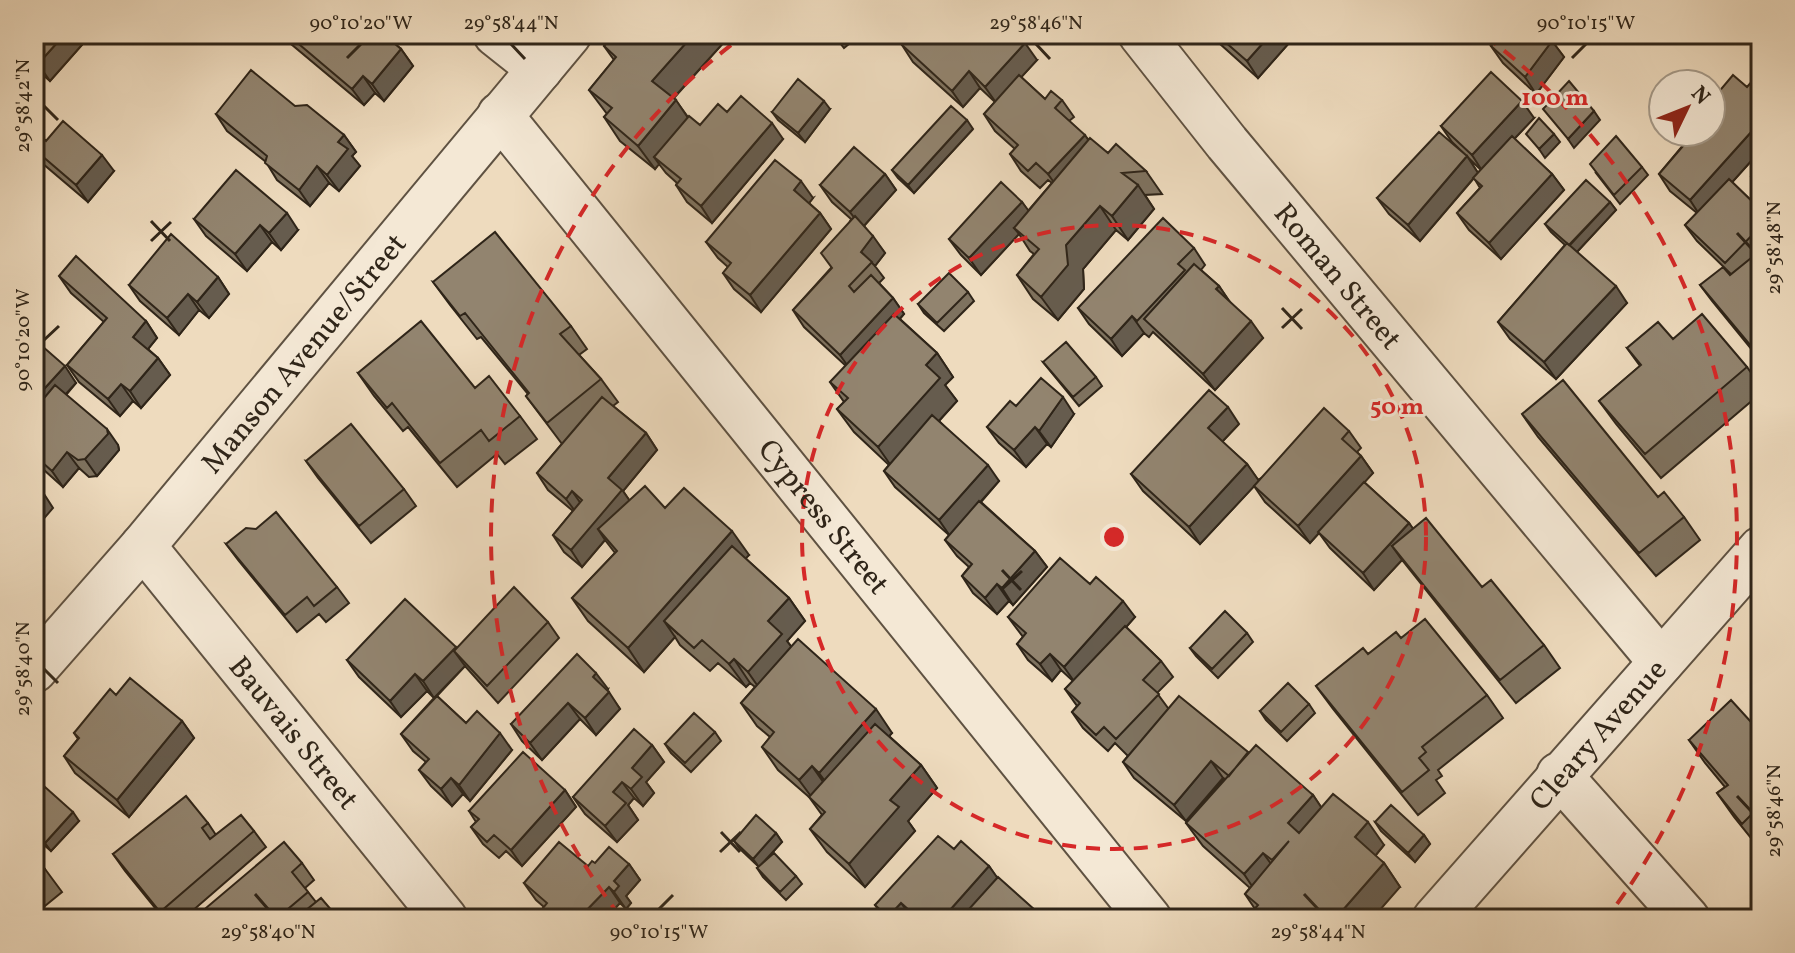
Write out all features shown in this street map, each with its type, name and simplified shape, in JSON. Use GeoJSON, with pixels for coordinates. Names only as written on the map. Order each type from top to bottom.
{"type":"FeatureCollection","features":[{"type":"Feature","properties":{"kind":"street"},"geometry":{"type":"LineString","coordinates":[[496,34],[540,69]]}},
{"type":"Feature","properties":{"kind":"street","name":"Manson Avenue/Street"},"geometry":{"type":"LineString","coordinates":[[34,670],[143,546],[569,34]]}},
{"type":"Feature","properties":{"kind":"street","name":"Roman Street"},"geometry":{"type":"LineString","coordinates":[[1141,34],[1227,143],[1661,662]]}},
{"type":"Feature","properties":{"kind":"street","name":"Cypress Street"},"geometry":{"type":"LineString","coordinates":[[500,115],[1149,919]]}},
{"type":"Feature","properties":{"kind":"street","name":"Bauvais Street"},"geometry":{"type":"LineString","coordinates":[[143,546],[445,919]]}},
{"type":"Feature","properties":{"kind":"street","name":"Cleary Avenue"},"geometry":{"type":"LineString","coordinates":[[1435,919],[1761,549]]}},
{"type":"Feature","properties":{"kind":"street"},"geometry":{"type":"LineString","coordinates":[[1559,775],[1687,919]]}},
{"type":"Feature","properties":{"kind":"building"},"geometry":{"type":"Polygon","coordinates":[[[34,34],[65,34],[38,64],[34,61],[34,34]]]}},
{"type":"Feature","properties":{"kind":"building"},"geometry":{"type":"Polygon","coordinates":[[[287,34],[383,34],[401,49],[372,84],[363,76],[352,89],[287,34]]]}},
{"type":"Feature","properties":{"kind":"building"},"geometry":{"type":"Polygon","coordinates":[[[615,34],[694,34],[652,81],[676,100],[638,146],[604,117],[612,108],[589,90],[616,57],[604,46],[615,34]]]}},
{"type":"Feature","properties":{"kind":"building"},"geometry":{"type":"Polygon","coordinates":[[[912,34],[1016,34],[1025,43],[985,87],[969,71],[952,91],[902,45],[912,34]]]}},
{"type":"Feature","properties":{"kind":"building"},"geometry":{"type":"Polygon","coordinates":[[[1216,34],[1271,34],[1247,61],[1216,34]]]}},
{"type":"Feature","properties":{"kind":"building"},"geometry":{"type":"Polygon","coordinates":[[[1501,34],[1545,34],[1552,41],[1525,77],[1491,46],[1501,34]]]}},
{"type":"Feature","properties":{"kind":"building"},"geometry":{"type":"Polygon","coordinates":[[[251,70],[295,106],[307,105],[344,135],[338,142],[348,149],[327,175],[317,166],[299,190],[265,163],[267,156],[216,114],[251,70]]]}},
{"type":"Feature","properties":{"kind":"building"},"geometry":{"type":"Polygon","coordinates":[[[1491,72],[1522,101],[1472,155],[1441,126],[1491,72]]]}},
{"type":"Feature","properties":{"kind":"building"},"geometry":{"type":"Polygon","coordinates":[[[1019,75],[1045,99],[1051,91],[1062,100],[1055,108],[1085,135],[1048,174],[1036,163],[1028,171],[1010,154],[1018,145],[984,114],[1019,75]]]}},
{"type":"Feature","properties":{"kind":"building"},"geometry":{"type":"Polygon","coordinates":[[[1733,75],[1747,87],[1755,78],[1761,83],[1761,121],[1690,200],[1659,174],[1681,148],[1727,148],[1727,82],[1733,75]]]}},
{"type":"Feature","properties":{"kind":"building"},"geometry":{"type":"Polygon","coordinates":[[[798,79],[824,101],[798,133],[772,112],[798,79]]]}},
{"type":"Feature","properties":{"kind":"building"},"geometry":{"type":"Polygon","coordinates":[[[1569,81],[1594,111],[1568,139],[1543,109],[1569,81]]]}},
{"type":"Feature","properties":{"kind":"building"},"geometry":{"type":"Polygon","coordinates":[[[741,96],[772,123],[701,206],[676,185],[681,179],[654,157],[689,116],[700,125],[718,104],[727,112],[741,96]]]}},
{"type":"Feature","properties":{"kind":"building"},"geometry":{"type":"Polygon","coordinates":[[[951,106],[967,120],[908,185],[892,170],[951,106]]]}},
{"type":"Feature","properties":{"kind":"building"},"geometry":{"type":"Polygon","coordinates":[[[1539,118],[1554,134],[1539,149],[1526,134],[1539,118]]]}},
{"type":"Feature","properties":{"kind":"building"},"geometry":{"type":"Polygon","coordinates":[[[63,121],[102,155],[76,185],[34,149],[40,135],[46,141],[63,121]]]}},
{"type":"Feature","properties":{"kind":"building"},"geometry":{"type":"Polygon","coordinates":[[[1439,132],[1467,156],[1408,225],[1377,198],[1439,132]]]}},
{"type":"Feature","properties":{"kind":"building"},"geometry":{"type":"Polygon","coordinates":[[[1512,136],[1552,174],[1489,243],[1457,213],[1482,186],[1473,178],[1512,136]]]}},
{"type":"Feature","properties":{"kind":"building"},"geometry":{"type":"Polygon","coordinates":[[[1616,136],[1642,167],[1614,195],[1590,164],[1616,136]]]}},
{"type":"Feature","properties":{"kind":"building"},"geometry":{"type":"Polygon","coordinates":[[[1090,138],[1108,153],[1116,144],[1146,171],[1122,173],[1138,185],[1112,216],[1100,206],[1066,245],[1068,265],[1041,297],[1017,275],[1039,249],[1014,228],[1090,138]]]}},
{"type":"Feature","properties":{"kind":"building"},"geometry":{"type":"Polygon","coordinates":[[[854,147],[885,174],[850,212],[820,185],[854,147]]]}},
{"type":"Feature","properties":{"kind":"building"},"geometry":{"type":"Polygon","coordinates":[[[775,160],[801,181],[794,190],[820,213],[750,295],[723,273],[731,263],[706,242],[775,160]]]}},
{"type":"Feature","properties":{"kind":"building"},"geometry":{"type":"Polygon","coordinates":[[[1761,169],[1761,189],[1751,177],[1761,169]]]}},
{"type":"Feature","properties":{"kind":"building"},"geometry":{"type":"Polygon","coordinates":[[[236,170],[287,213],[269,233],[260,225],[235,254],[194,219],[236,170]]]}},
{"type":"Feature","properties":{"kind":"building"},"geometry":{"type":"Polygon","coordinates":[[[1729,179],[1761,210],[1761,226],[1725,263],[1685,225],[1729,179]]]}},
{"type":"Feature","properties":{"kind":"building"},"geometry":{"type":"Polygon","coordinates":[[[1586,180],[1610,202],[1569,245],[1545,224],[1586,180]]]}},
{"type":"Feature","properties":{"kind":"building"},"geometry":{"type":"Polygon","coordinates":[[[1001,182],[1022,202],[969,258],[949,239],[1001,182]]]}},
{"type":"Feature","properties":{"kind":"building"},"geometry":{"type":"Polygon","coordinates":[[[855,216],[873,236],[861,252],[872,262],[849,286],[854,292],[871,275],[893,298],[840,355],[793,310],[832,268],[821,253],[855,216]]]}},
{"type":"Feature","properties":{"kind":"building"},"geometry":{"type":"Polygon","coordinates":[[[1163,218],[1194,248],[1178,264],[1185,270],[1137,321],[1132,316],[1111,339],[1078,308],[1163,218]]]}},
{"type":"Feature","properties":{"kind":"building"},"geometry":{"type":"Polygon","coordinates":[[[495,232],[571,326],[560,334],[601,379],[547,423],[526,396],[529,393],[465,313],[460,316],[433,282],[495,232]]]}},
{"type":"Feature","properties":{"kind":"building"},"geometry":{"type":"Polygon","coordinates":[[[171,234],[218,277],[197,302],[188,294],[167,318],[129,285],[171,234]]]}},
{"type":"Feature","properties":{"kind":"building"},"geometry":{"type":"Polygon","coordinates":[[[1567,243],[1616,286],[1544,362],[1498,322],[1567,243]]]}},
{"type":"Feature","properties":{"kind":"building"},"geometry":{"type":"Polygon","coordinates":[[[1761,250],[1761,358],[1700,285],[1723,267],[1730,275],[1761,250]]]}},
{"type":"Feature","properties":{"kind":"building"},"geometry":{"type":"Polygon","coordinates":[[[76,256],[146,321],[133,337],[158,358],[130,391],[121,384],[108,399],[67,365],[107,318],[59,276],[76,256]]]}},
{"type":"Feature","properties":{"kind":"building"},"geometry":{"type":"Polygon","coordinates":[[[1194,264],[1251,321],[1203,374],[1144,319],[1194,264]]]}},
{"type":"Feature","properties":{"kind":"building"},"geometry":{"type":"Polygon","coordinates":[[[949,273],[968,292],[937,323],[918,304],[949,273]]]}},
{"type":"Feature","properties":{"kind":"building"},"geometry":{"type":"Polygon","coordinates":[[[894,314],[937,353],[926,365],[940,378],[878,447],[837,409],[848,398],[830,382],[894,314]]]}},
{"type":"Feature","properties":{"kind":"building"},"geometry":{"type":"Polygon","coordinates":[[[1702,314],[1747,367],[1645,454],[1599,401],[1641,365],[1627,348],[1658,322],[1673,339],[1702,314]]]}},
{"type":"Feature","properties":{"kind":"building"},"geometry":{"type":"Polygon","coordinates":[[[421,321],[475,388],[489,376],[520,416],[489,441],[481,430],[440,463],[392,403],[387,408],[358,373],[421,321]]]}},
{"type":"Feature","properties":{"kind":"building"},"geometry":{"type":"Polygon","coordinates":[[[34,339],[65,366],[34,400],[34,339]]]}},
{"type":"Feature","properties":{"kind":"building"},"geometry":{"type":"Polygon","coordinates":[[[1066,342],[1096,377],[1073,397],[1043,362],[1066,342]]]}},
{"type":"Feature","properties":{"kind":"building"},"geometry":{"type":"Polygon","coordinates":[[[1041,378],[1063,397],[1039,431],[1035,427],[1014,450],[987,427],[1010,401],[1016,406],[1041,378]]]}},
{"type":"Feature","properties":{"kind":"building"},"geometry":{"type":"Polygon","coordinates":[[[1563,380],[1658,497],[1664,492],[1684,517],[1639,553],[1522,414],[1563,380]]]}},
{"type":"Feature","properties":{"kind":"building"},"geometry":{"type":"Polygon","coordinates":[[[55,385],[107,429],[108,434],[85,459],[78,460],[67,452],[52,471],[34,455],[34,410],[55,385]]]}},
{"type":"Feature","properties":{"kind":"building"},"geometry":{"type":"Polygon","coordinates":[[[1209,390],[1228,407],[1208,428],[1247,464],[1189,527],[1131,474],[1209,390]]]}},
{"type":"Feature","properties":{"kind":"building"},"geometry":{"type":"Polygon","coordinates":[[[602,397],[646,433],[608,478],[622,490],[571,550],[553,535],[582,500],[572,491],[566,499],[537,473],[602,397]]]}},
{"type":"Feature","properties":{"kind":"building"},"geometry":{"type":"Polygon","coordinates":[[[1324,408],[1349,431],[1342,439],[1361,456],[1298,526],[1254,486],[1324,408]]]}},
{"type":"Feature","properties":{"kind":"building"},"geometry":{"type":"Polygon","coordinates":[[[932,415],[988,465],[939,520],[884,471],[932,415]]]}},
{"type":"Feature","properties":{"kind":"building"},"geometry":{"type":"Polygon","coordinates":[[[351,424],[404,489],[359,526],[306,461],[351,424]]]}},
{"type":"Feature","properties":{"kind":"building"},"geometry":{"type":"Polygon","coordinates":[[[1364,482],[1409,523],[1363,573],[1318,532],[1364,482]]]}},
{"type":"Feature","properties":{"kind":"building"},"geometry":{"type":"Polygon","coordinates":[[[34,485],[41,491],[34,500],[34,485]]]}},
{"type":"Feature","properties":{"kind":"building"},"geometry":{"type":"Polygon","coordinates":[[[645,486],[665,508],[684,488],[732,531],[628,648],[572,598],[617,551],[598,529],[645,486]]]}},
{"type":"Feature","properties":{"kind":"building"},"geometry":{"type":"Polygon","coordinates":[[[979,501],[1035,551],[1002,588],[997,584],[985,598],[962,576],[972,564],[945,540],[979,501]]]}},
{"type":"Feature","properties":{"kind":"building"},"geometry":{"type":"Polygon","coordinates":[[[276,512],[337,587],[314,606],[307,597],[285,615],[226,544],[246,528],[256,529],[276,512]]]}},
{"type":"Feature","properties":{"kind":"building"},"geometry":{"type":"Polygon","coordinates":[[[1426,518],[1482,587],[1491,580],[1544,645],[1500,680],[1392,546],[1426,518]]]}},
{"type":"Feature","properties":{"kind":"building"},"geometry":{"type":"Polygon","coordinates":[[[732,546],[789,598],[768,621],[782,634],[748,672],[734,659],[729,664],[702,640],[694,648],[664,621],[732,546]]]}},
{"type":"Feature","properties":{"kind":"building"},"geometry":{"type":"Polygon","coordinates":[[[1060,558],[1090,584],[1096,577],[1123,601],[1064,667],[1050,654],[1040,664],[1017,644],[1026,633],[1008,617],[1060,558]]]}},
{"type":"Feature","properties":{"kind":"building"},"geometry":{"type":"Polygon","coordinates":[[[514,587],[548,622],[487,686],[454,651],[514,587]]]}},
{"type":"Feature","properties":{"kind":"building"},"geometry":{"type":"Polygon","coordinates":[[[405,599],[456,647],[423,681],[415,674],[390,701],[347,660],[405,599]]]}},
{"type":"Feature","properties":{"kind":"building"},"geometry":{"type":"Polygon","coordinates":[[[1225,611],[1247,633],[1212,669],[1190,648],[1225,611]]]}},
{"type":"Feature","properties":{"kind":"building"},"geometry":{"type":"Polygon","coordinates":[[[1425,619],[1487,695],[1422,747],[1426,752],[1419,758],[1429,770],[1402,792],[1316,686],[1363,648],[1368,654],[1396,632],[1401,638],[1425,619]]]}},
{"type":"Feature","properties":{"kind":"building"},"geometry":{"type":"Polygon","coordinates":[[[1125,626],[1161,661],[1143,680],[1159,694],[1116,739],[1104,727],[1096,735],[1072,712],[1080,703],[1065,689],[1125,626]]]}},
{"type":"Feature","properties":{"kind":"building"},"geometry":{"type":"Polygon","coordinates":[[[798,639],[876,709],[819,773],[812,766],[799,780],[762,747],[774,732],[741,703],[798,639]]]}},
{"type":"Feature","properties":{"kind":"building"},"geometry":{"type":"Polygon","coordinates":[[[577,654],[596,673],[593,677],[609,692],[585,718],[568,703],[530,743],[511,724],[577,654]]]}},
{"type":"Feature","properties":{"kind":"building"},"geometry":{"type":"Polygon","coordinates":[[[130,678],[182,721],[117,800],[64,756],[79,738],[74,733],[110,689],[116,695],[130,678]]]}},
{"type":"Feature","properties":{"kind":"building"},"geometry":{"type":"Polygon","coordinates":[[[1288,683],[1309,704],[1281,732],[1260,711],[1288,683]]]}},
{"type":"Feature","properties":{"kind":"building"},"geometry":{"type":"Polygon","coordinates":[[[437,696],[466,723],[477,711],[500,733],[459,785],[451,778],[441,789],[419,770],[429,759],[401,734],[437,696]]]}},
{"type":"Feature","properties":{"kind":"building"},"geometry":{"type":"Polygon","coordinates":[[[1179,696],[1248,752],[1229,776],[1211,761],[1174,805],[1123,762],[1179,696]]]}},
{"type":"Feature","properties":{"kind":"building"},"geometry":{"type":"Polygon","coordinates":[[[1731,700],[1761,733],[1761,813],[1757,809],[1742,824],[1717,793],[1728,785],[1689,740],[1731,700]]]}},
{"type":"Feature","properties":{"kind":"building"},"geometry":{"type":"Polygon","coordinates":[[[694,713],[715,732],[685,763],[665,744],[694,713]]]}},
{"type":"Feature","properties":{"kind":"building"},"geometry":{"type":"Polygon","coordinates":[[[875,724],[921,765],[890,800],[899,807],[849,864],[810,829],[825,812],[809,797],[875,724]]]}},
{"type":"Feature","properties":{"kind":"building"},"geometry":{"type":"Polygon","coordinates":[[[634,729],[652,745],[632,768],[642,777],[631,789],[622,782],[613,792],[626,803],[605,826],[573,797],[634,729]]]}},
{"type":"Feature","properties":{"kind":"building"},"geometry":{"type":"Polygon","coordinates":[[[1256,745],[1313,795],[1288,823],[1299,833],[1333,794],[1368,822],[1355,837],[1384,863],[1335,919],[1246,919],[1258,905],[1245,894],[1289,841],[1272,860],[1263,853],[1244,874],[1186,823],[1256,745]]]}},
{"type":"Feature","properties":{"kind":"building"},"geometry":{"type":"Polygon","coordinates":[[[523,752],[565,790],[511,850],[494,835],[487,842],[471,827],[479,819],[469,811],[523,752]]]}},
{"type":"Feature","properties":{"kind":"building"},"geometry":{"type":"Polygon","coordinates":[[[45,787],[73,812],[45,843],[34,833],[34,798],[45,787]]]}},
{"type":"Feature","properties":{"kind":"building"},"geometry":{"type":"Polygon","coordinates":[[[186,796],[208,823],[202,828],[210,839],[241,815],[254,831],[160,912],[113,854],[186,796]]]}},
{"type":"Feature","properties":{"kind":"building"},"geometry":{"type":"Polygon","coordinates":[[[1391,805],[1424,835],[1408,853],[1375,822],[1391,805]]]}},
{"type":"Feature","properties":{"kind":"building"},"geometry":{"type":"Polygon","coordinates":[[[756,815],[776,833],[753,859],[734,841],[756,815]]]}},
{"type":"Feature","properties":{"kind":"building"},"geometry":{"type":"Polygon","coordinates":[[[938,836],[954,849],[961,841],[989,866],[942,919],[919,919],[901,903],[888,917],[875,905],[938,836]]]}},
{"type":"Feature","properties":{"kind":"building"},"geometry":{"type":"Polygon","coordinates":[[[284,842],[302,863],[292,872],[308,892],[276,919],[193,919],[284,842]]]}},
{"type":"Feature","properties":{"kind":"building"},"geometry":{"type":"Polygon","coordinates":[[[559,842],[588,866],[592,861],[595,863],[609,847],[629,864],[614,881],[619,886],[614,892],[609,887],[578,919],[547,919],[539,913],[547,903],[524,883],[559,842]]]}},
{"type":"Feature","properties":{"kind":"building"},"geometry":{"type":"Polygon","coordinates":[[[774,853],[796,876],[780,892],[757,868],[774,853]]]}},
{"type":"Feature","properties":{"kind":"building"},"geometry":{"type":"Polygon","coordinates":[[[34,855],[45,869],[34,878],[34,855]]]}},
{"type":"Feature","properties":{"kind":"building"},"geometry":{"type":"Polygon","coordinates":[[[998,877],[1045,919],[960,919],[998,877]]]}},
{"type":"Feature","properties":{"kind":"building"},"geometry":{"type":"Polygon","coordinates":[[[321,898],[339,919],[295,919],[321,898]]]}},
{"type":"Feature","properties":{"kind":"building"},"geometry":{"type":"Polygon","coordinates":[[[826,911],[834,919],[818,919],[826,911]]]}},
{"type":"Feature","properties":{"kind":"building"},"geometry":{"type":"Polygon","coordinates":[[[1610,911],[1617,919],[1602,919],[1610,911]]]}},
{"type":"Feature","properties":{"kind":"building"},"geometry":{"type":"Polygon","coordinates":[[[625,912],[633,919],[620,919],[625,912]]]}}]}
